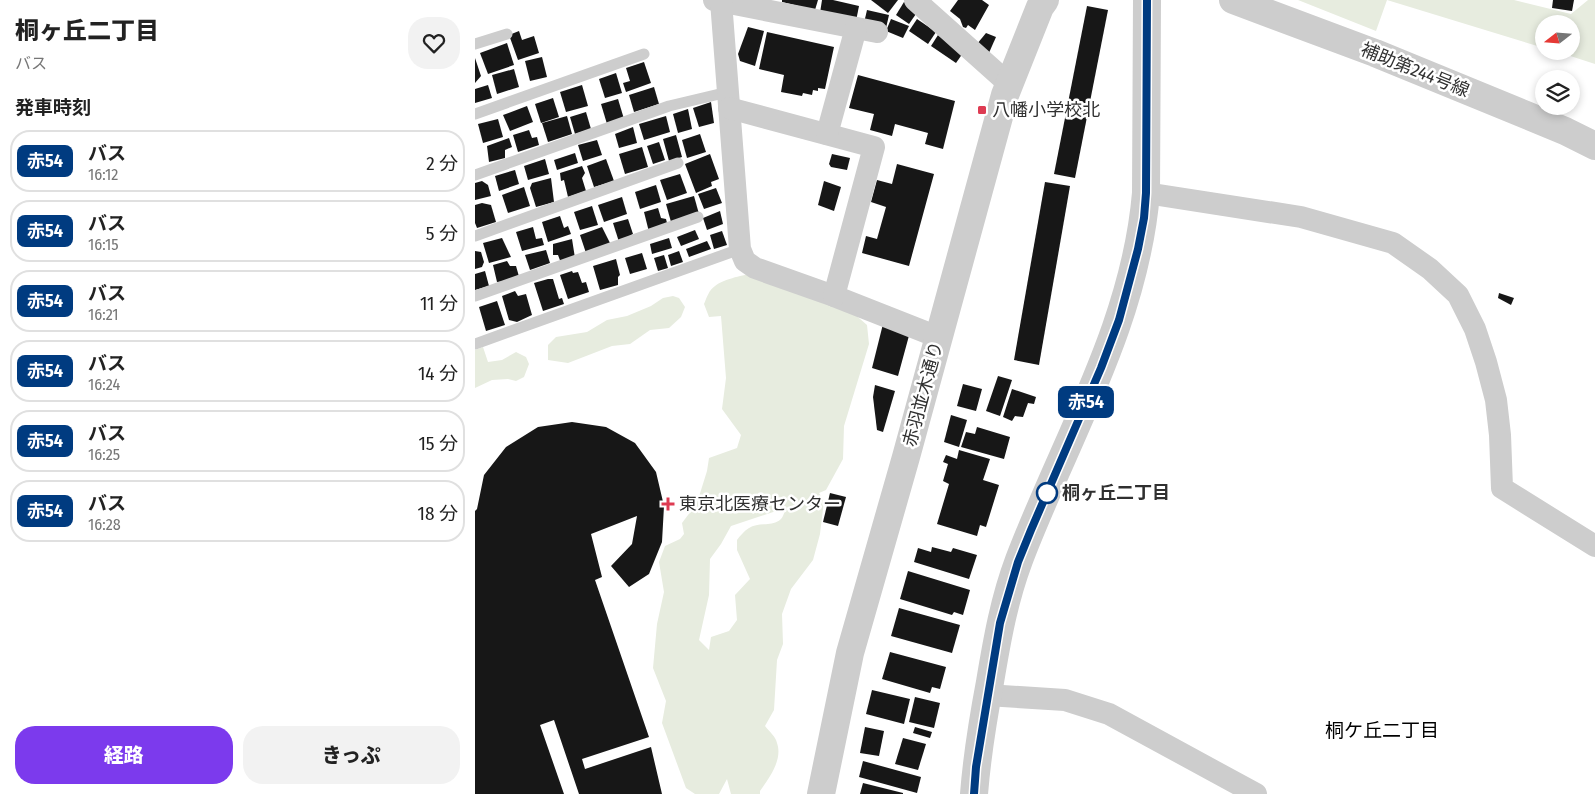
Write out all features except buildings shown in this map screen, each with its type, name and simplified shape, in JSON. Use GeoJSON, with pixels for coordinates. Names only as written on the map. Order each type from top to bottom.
{"type":"FeatureCollection","features":[{"type":"Feature","properties":{"kind":"street"},"geometry":{"type":"LineString","coordinates":[[915,0],[1009,84]]}},
{"type":"Feature","properties":{"kind":"street"},"geometry":{"type":"LineString","coordinates":[[974,794],[987,695],[1000,623],[1018,562],[1119,320],[1138,249],[1144,218],[1146,193],[1147,0]]}},
{"type":"Feature","properties":{"kind":"street","name":"補助第244号線"},"geometry":{"type":"LineString","coordinates":[[1233,0],[1375,53],[1595,146]]}},
{"type":"Feature","properties":{"kind":"street"},"geometry":{"type":"LineString","coordinates":[[827,134],[866,30],[718,1],[740,249],[745,261],[755,268],[834,296],[938,338]]}},
{"type":"Feature","properties":{"kind":"street","name":"赤羽並木通り"},"geometry":{"type":"LineString","coordinates":[[821,794],[850,653],[1009,84],[1041,2]]}},
{"type":"Feature","properties":{"kind":"street"},"geometry":{"type":"LineString","coordinates":[[728,100],[874,148],[834,296]]}},
{"type":"Feature","properties":{"kind":"street"},"geometry":{"type":"LineString","coordinates":[[1146,193],[1301,217],[1393,243],[1430,269],[1458,295],[1475,328],[1496,400],[1501,435],[1502,488],[1595,546]]}},
{"type":"Feature","properties":{"kind":"street"},"geometry":{"type":"LineString","coordinates":[[987,695],[1065,700],[1109,714],[1256,794]]}},
{"type":"Feature","properties":{"kind":"lane"},"geometry":{"type":"LineString","coordinates":[[475,44],[507,34]]}},
{"type":"Feature","properties":{"kind":"lane"},"geometry":{"type":"LineString","coordinates":[[475,114],[644,54]]}},
{"type":"Feature","properties":{"kind":"lane"},"geometry":{"type":"LineString","coordinates":[[475,175],[669,106],[728,100]]}},
{"type":"Feature","properties":{"kind":"lane"},"geometry":{"type":"LineString","coordinates":[[475,236],[678,163]]}},
{"type":"Feature","properties":{"kind":"lane"},"geometry":{"type":"LineString","coordinates":[[475,296],[698,217]]}},
{"type":"Feature","properties":{"kind":"lane"},"geometry":{"type":"LineString","coordinates":[[475,344],[740,249]]}},
{"type":"Feature","properties":{"kind":"shaded area"},"geometry":{"type":"Polygon","coordinates":[[[1298,0],[1387,0],[1376,31],[1298,0]]]}},
{"type":"Feature","properties":{"kind":"shaded area"},"geometry":{"type":"Polygon","coordinates":[[[1387,0],[1514,0],[1571,14],[1588,0],[1595,0],[1595,64],[1580,59],[1580,15],[1535,15],[1535,45],[1387,0]]]}},
{"type":"Feature","properties":{"kind":"shaded area"},"geometry":{"type":"Polygon","coordinates":[[[751,274],[851,311],[867,325],[869,344],[844,426],[843,459],[826,490],[819,493],[824,501],[820,534],[813,560],[791,589],[782,614],[783,644],[777,660],[774,710],[765,726],[776,741],[778,749],[777,762],[760,794],[731,794],[727,779],[719,794],[695,794],[686,788],[662,723],[666,701],[653,668],[657,624],[664,592],[659,562],[665,546],[680,539],[684,534],[682,523],[697,503],[709,458],[737,448],[741,435],[722,409],[726,378],[721,316],[709,317],[704,304],[710,292],[718,284],[732,278],[751,274]],[[785,508],[731,526],[710,559],[709,595],[699,640],[709,650],[711,637],[729,631],[737,620],[735,595],[750,579],[737,550],[737,540],[749,528],[771,524],[780,520],[785,508]]]}},
{"type":"Feature","properties":{"kind":"shaded area"},"geometry":{"type":"Polygon","coordinates":[[[673,296],[679,298],[685,307],[681,317],[669,328],[650,330],[630,344],[612,346],[568,363],[548,360],[548,345],[556,337],[587,332],[607,320],[627,316],[651,306],[663,298],[673,296]]]}},
{"type":"Feature","properties":{"kind":"shaded area"},"geometry":{"type":"Polygon","coordinates":[[[483,347],[488,362],[502,360],[516,352],[526,357],[529,364],[524,377],[516,381],[508,379],[492,380],[475,388],[475,350],[483,347]]]}},
{"type":"Feature","properties":{"kind":"bus line","name":"赤54"},"geometry":{"type":"LineString","coordinates":[[974,794],[976,767],[1000,623],[1018,562],[1101,368],[1129,290],[1138,249],[1144,218],[1146,193],[1147,0]]}},
{"type":"Feature","properties":{"kind":"place","name":"八幡小学校北"},"geometry":{"type":"Point","coordinates":[982,110]}},
{"type":"Feature","properties":{"kind":"place","name":"桐ヶ丘二丁目"},"geometry":{"type":"Point","coordinates":[1047,493]}},
{"type":"Feature","properties":{"kind":"place","name":"東京北医療センター"},"geometry":{"type":"Point","coordinates":[668,504]}},
{"type":"Feature","properties":{"kind":"district","name":"桐ケ丘二丁目"},"geometry":{"type":"Point","coordinates":[1382,730]}}]}
